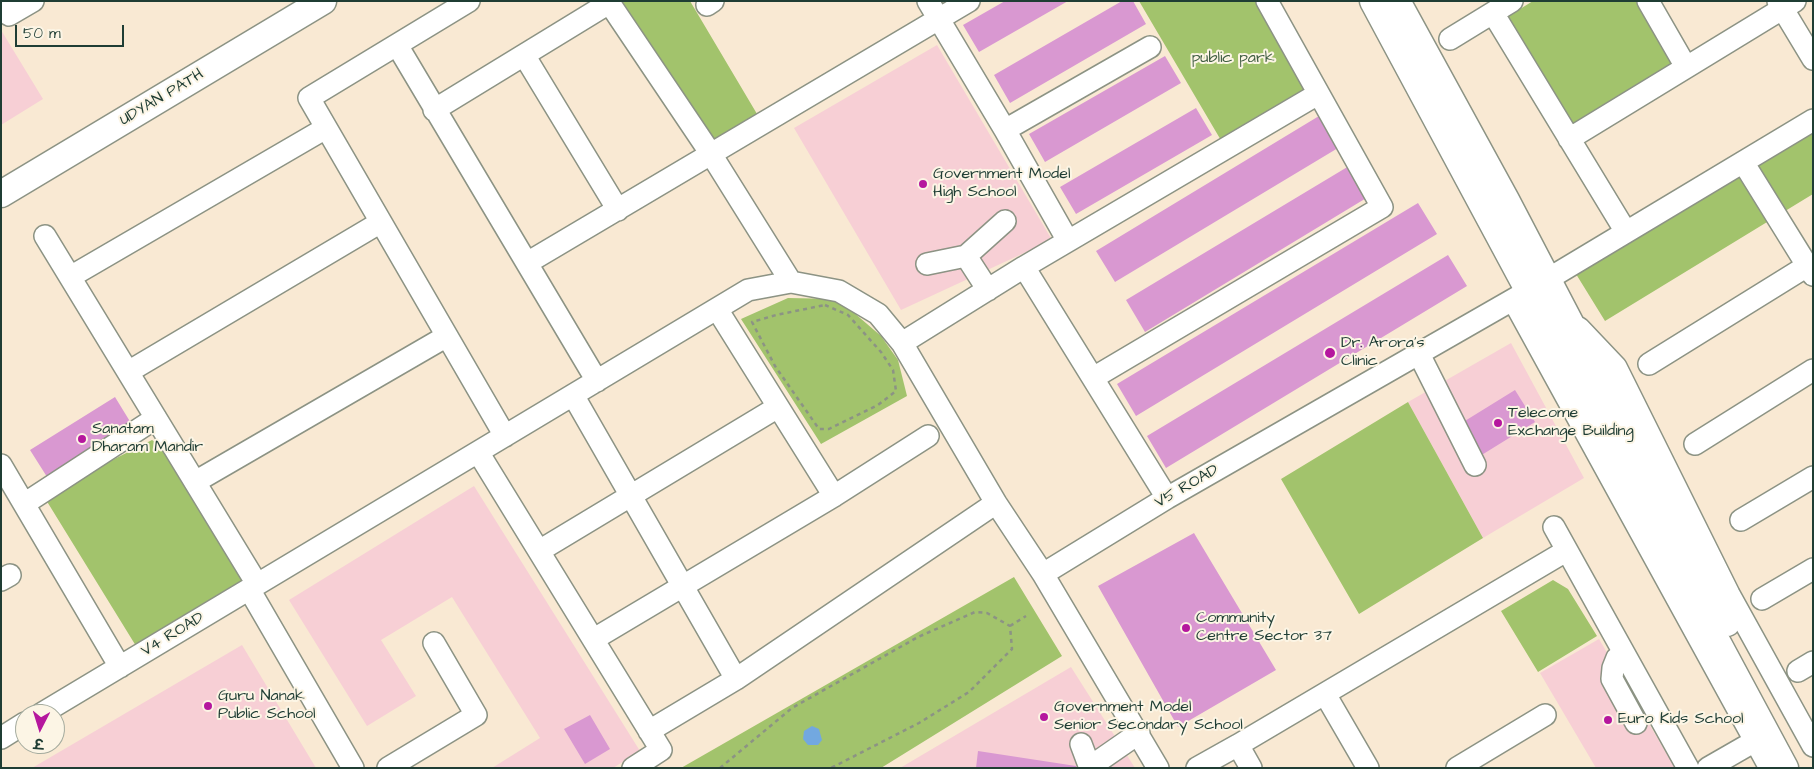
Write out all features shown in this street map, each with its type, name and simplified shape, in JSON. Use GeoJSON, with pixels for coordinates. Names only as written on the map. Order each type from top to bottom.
{"type":"FeatureCollection","features":[{"type":"Feature","properties":{"kind":"main road","name":"UDYAN PATH"},"geometry":{"type":"LineString","coordinates":[[1,176],[292,1]]}},
{"type":"Feature","properties":{"kind":"main road","name":"UDYAN PATH"},"geometry":{"type":"LineString","coordinates":[[1,194],[324,1]]}},
{"type":"Feature","properties":{"kind":"main road"},"geometry":{"type":"LineString","coordinates":[[1373,1],[1785,768]]}},
{"type":"Feature","properties":{"kind":"main road"},"geometry":{"type":"LineString","coordinates":[[1397,1],[1506,200],[1529,290],[1563,311],[1804,768]]}},
{"type":"Feature","properties":{"kind":"street"},"geometry":{"type":"LineString","coordinates":[[1,2],[9,15],[33,1]]}},
{"type":"Feature","properties":{"kind":"street"},"geometry":{"type":"LineString","coordinates":[[469,1],[309,98],[505,436]]}},
{"type":"Feature","properties":{"kind":"street"},"geometry":{"type":"LineString","coordinates":[[527,263],[711,154],[934,10],[969,1]]}},
{"type":"Feature","properties":{"kind":"street"},"geometry":{"type":"LineString","coordinates":[[1093,378],[1382,208],[1266,1]]}},
{"type":"Feature","properties":{"kind":"street"},"geometry":{"type":"LineString","coordinates":[[1450,39],[1512,1]]}},
{"type":"Feature","properties":{"kind":"street"},"geometry":{"type":"LineString","coordinates":[[1648,1],[1686,67]]}},
{"type":"Feature","properties":{"kind":"street"},"geometry":{"type":"LineString","coordinates":[[434,110],[608,2],[711,154],[791,282],[839,290],[878,314],[902,343],[996,503],[1044,574],[1158,768]]}},
{"type":"Feature","properties":{"kind":"street"},"geometry":{"type":"LineString","coordinates":[[1570,139],[1785,4],[1813,59]]}},
{"type":"Feature","properties":{"kind":"street"},"geometry":{"type":"LineString","coordinates":[[934,10],[1006,130],[1068,241]]}},
{"type":"Feature","properties":{"kind":"street"},"geometry":{"type":"LineString","coordinates":[[1494,13],[1626,232]]}},
{"type":"Feature","properties":{"kind":"street"},"geometry":{"type":"LineString","coordinates":[[397,45],[597,381]]}},
{"type":"Feature","properties":{"kind":"street"},"geometry":{"type":"LineString","coordinates":[[1006,130],[1150,47]]}},
{"type":"Feature","properties":{"kind":"street"},"geometry":{"type":"LineString","coordinates":[[524,55],[618,210]]}},
{"type":"Feature","properties":{"kind":"street"},"geometry":{"type":"LineString","coordinates":[[902,343],[1024,267],[1318,94]]}},
{"type":"Feature","properties":{"kind":"street","name":"V5 ROAD"},"geometry":{"type":"LineString","coordinates":[[1044,574],[1167,498],[1529,290],[1813,120]]}},
{"type":"Feature","properties":{"kind":"street"},"geometry":{"type":"LineString","coordinates":[[70,277],[326,128]]}},
{"type":"Feature","properties":{"kind":"street"},"geometry":{"type":"LineString","coordinates":[[1649,364],[1810,271],[1743,162]]}},
{"type":"Feature","properties":{"kind":"street"},"geometry":{"type":"LineString","coordinates":[[927,264],[966,256],[1005,220]]}},
{"type":"Feature","properties":{"kind":"street"},"geometry":{"type":"LineString","coordinates":[[128,372],[381,222]]}},
{"type":"Feature","properties":{"kind":"street"},"geometry":{"type":"LineString","coordinates":[[44,236],[195,482],[353,768]]}},
{"type":"Feature","properties":{"kind":"street"},"geometry":{"type":"LineString","coordinates":[[966,256],[988,290]]}},
{"type":"Feature","properties":{"kind":"street"},"geometry":{"type":"LineString","coordinates":[[1024,267],[1167,498]]}},
{"type":"Feature","properties":{"kind":"street","name":"V4 ROAD"},"geometry":{"type":"LineString","coordinates":[[120,666],[748,290],[791,282]]}},
{"type":"Feature","properties":{"kind":"street"},"geometry":{"type":"LineString","coordinates":[[1529,290],[1770,768]]}},
{"type":"Feature","properties":{"kind":"street"},"geometry":{"type":"LineString","coordinates":[[717,309],[834,496]]}},
{"type":"Feature","properties":{"kind":"street"},"geometry":{"type":"LineString","coordinates":[[1563,311],[1616,367],[1729,594],[1813,746]]}},
{"type":"Feature","properties":{"kind":"street"},"geometry":{"type":"LineString","coordinates":[[195,482],[447,336]]}},
{"type":"Feature","properties":{"kind":"street"},"geometry":{"type":"LineString","coordinates":[[1419,354],[1476,465]]}},
{"type":"Feature","properties":{"kind":"street"},"geometry":{"type":"LineString","coordinates":[[1695,444],[1813,370]]}},
{"type":"Feature","properties":{"kind":"street"},"geometry":{"type":"LineString","coordinates":[[573,395],[736,679]]}},
{"type":"Feature","properties":{"kind":"street"},"geometry":{"type":"LineString","coordinates":[[539,551],[778,407]]}},
{"type":"Feature","properties":{"kind":"street"},"geometry":{"type":"LineString","coordinates":[[24,504],[156,418]]}},
{"type":"Feature","properties":{"kind":"street"},"geometry":{"type":"LineString","coordinates":[[594,639],[834,496],[928,436]]}},
{"type":"Feature","properties":{"kind":"street"},"geometry":{"type":"LineString","coordinates":[[478,452],[661,750],[633,768]]}},
{"type":"Feature","properties":{"kind":"street"},"geometry":{"type":"LineString","coordinates":[[1,465],[120,666],[57,704]]}},
{"type":"Feature","properties":{"kind":"street"},"geometry":{"type":"LineString","coordinates":[[1741,520],[1813,478]]}},
{"type":"Feature","properties":{"kind":"street"},"geometry":{"type":"LineString","coordinates":[[649,731],[736,679],[996,503]]}},
{"type":"Feature","properties":{"kind":"street"},"geometry":{"type":"LineString","coordinates":[[1554,527],[1688,768]]}},
{"type":"Feature","properties":{"kind":"street"},"geometry":{"type":"LineString","coordinates":[[1197,768],[1566,551]]}},
{"type":"Feature","properties":{"kind":"street"},"geometry":{"type":"LineString","coordinates":[[1762,599],[1813,569]]}},
{"type":"Feature","properties":{"kind":"street"},"geometry":{"type":"LineString","coordinates":[[388,768],[476,715],[434,643]]}},
{"type":"Feature","properties":{"kind":"street"},"geometry":{"type":"LineString","coordinates":[[1624,653],[1617,658],[1613,668],[1612,679],[1636,723]]}},
{"type":"Feature","properties":{"kind":"street"},"geometry":{"type":"LineString","coordinates":[[1324,694],[1368,768]]}},
{"type":"Feature","properties":{"kind":"street"},"geometry":{"type":"LineString","coordinates":[[1457,768],[1545,715]]}},
{"type":"Feature","properties":{"kind":"street"},"geometry":{"type":"LineString","coordinates":[[1,738],[15,729]]}},
{"type":"Feature","properties":{"kind":"street"},"geometry":{"type":"LineString","coordinates":[[1081,744],[1090,767],[1139,733]]}},
{"type":"Feature","properties":{"kind":"street"},"geometry":{"type":"LineString","coordinates":[[1708,768],[1755,741]]}},
{"type":"Feature","properties":{"kind":"street"},"geometry":{"type":"LineString","coordinates":[[1238,745],[1251,768]]}},
{"type":"Feature","properties":{"kind":"path"},"geometry":{"type":"LineString","coordinates":[[825,305],[848,315],[881,352],[893,370],[896,391],[878,405],[829,429],[819,429],[776,366],[752,322],[825,305]]}},
{"type":"Feature","properties":{"kind":"path"},"geometry":{"type":"LineString","coordinates":[[720,768],[792,708],[918,637],[975,612],[987,613],[1010,626]]}},
{"type":"Feature","properties":{"kind":"path"},"geometry":{"type":"LineString","coordinates":[[1010,626],[1026,616]]}},
{"type":"Feature","properties":{"kind":"path"},"geometry":{"type":"LineString","coordinates":[[831,768],[919,723],[969,692],[1012,649],[1010,626]]}},
{"type":"Feature","properties":{"kind":"shaded area"},"geometry":{"type":"Polygon","coordinates":[[[1,30],[43,99],[1,125],[1,30]]]}},
{"type":"Feature","properties":{"kind":"shaded area","name":"Government Model High School"},"geometry":{"type":"Polygon","coordinates":[[[937,45],[1052,240],[901,310],[794,128],[937,45]]]}},
{"type":"Feature","properties":{"kind":"shaded area"},"geometry":{"type":"Polygon","coordinates":[[[1511,343],[1584,478],[1483,538],[1408,402],[1511,343]]]}},
{"type":"Feature","properties":{"kind":"shaded area"},"geometry":{"type":"Polygon","coordinates":[[[474,486],[640,751],[613,768],[492,768],[540,738],[452,597],[381,640],[416,696],[367,726],[289,600],[474,486]]]}},
{"type":"Feature","properties":{"kind":"shaded area","name":"Euro Kids School"},"geometry":{"type":"Polygon","coordinates":[[[1599,639],[1675,768],[1596,768],[1540,673],[1599,639]]]}},
{"type":"Feature","properties":{"kind":"shaded area","name":"Guru Nanak Public School"},"geometry":{"type":"Polygon","coordinates":[[[242,645],[316,768],[32,768],[56,754],[65,754],[65,749],[242,645]]]}},
{"type":"Feature","properties":{"kind":"shaded area","name":"Government Model Senior Secondary School"},"geometry":{"type":"Polygon","coordinates":[[[1071,667],[1135,768],[900,768],[1071,667]]]}},
{"type":"Feature","properties":{"kind":"green space"},"geometry":{"type":"Polygon","coordinates":[[[618,1],[690,1],[760,119],[706,150],[618,1]]]}},
{"type":"Feature","properties":{"kind":"green space","name":"public park"},"geometry":{"type":"Polygon","coordinates":[[[1139,1],[1261,1],[1310,91],[1222,142],[1139,1]]]}},
{"type":"Feature","properties":{"kind":"green space"},"geometry":{"type":"Polygon","coordinates":[[[1533,1],[1636,1],[1674,66],[1572,126],[1507,17],[1533,1]]]}},
{"type":"Feature","properties":{"kind":"green space"},"geometry":{"type":"Polygon","coordinates":[[[1813,130],[1813,194],[1605,321],[1576,274],[1813,130]]]}},
{"type":"Feature","properties":{"kind":"green space"},"geometry":{"type":"Polygon","coordinates":[[[788,298],[838,299],[881,336],[898,360],[907,396],[821,444],[741,319],[788,298]]]}},
{"type":"Feature","properties":{"kind":"green space"},"geometry":{"type":"Polygon","coordinates":[[[1408,402],[1483,538],[1359,614],[1281,479],[1408,402]]]}},
{"type":"Feature","properties":{"kind":"green space"},"geometry":{"type":"Polygon","coordinates":[[[152,440],[160,445],[247,581],[136,646],[43,495],[152,440]]]}},
{"type":"Feature","properties":{"kind":"green space"},"geometry":{"type":"Polygon","coordinates":[[[1014,577],[1062,656],[881,768],[681,768],[1014,577]]]}},
{"type":"Feature","properties":{"kind":"green space"},"geometry":{"type":"Polygon","coordinates":[[[1553,580],[1568,589],[1597,636],[1538,672],[1501,611],[1553,580]]]}},
{"type":"Feature","properties":{"kind":"water"},"geometry":{"type":"Polygon","coordinates":[[[812,726],[819,729],[822,740],[818,745],[808,745],[803,739],[804,731],[812,726]]]}},
{"type":"Feature","properties":{"kind":"building"},"geometry":{"type":"Polygon","coordinates":[[[1005,1],[1068,1],[979,52],[963,25],[1005,1]]]}},
{"type":"Feature","properties":{"kind":"building"},"geometry":{"type":"Polygon","coordinates":[[[1122,1],[1133,1],[1146,24],[1010,103],[994,75],[1122,1]]]}},
{"type":"Feature","properties":{"kind":"building"},"geometry":{"type":"Polygon","coordinates":[[[1165,56],[1181,83],[1045,162],[1029,134],[1165,56]]]}},
{"type":"Feature","properties":{"kind":"building"},"geometry":{"type":"Polygon","coordinates":[[[1196,108],[1212,135],[1076,214],[1060,187],[1196,108]]]}},
{"type":"Feature","properties":{"kind":"building"},"geometry":{"type":"Polygon","coordinates":[[[1319,116],[1338,148],[1115,282],[1096,251],[1319,116]]]}},
{"type":"Feature","properties":{"kind":"building"},"geometry":{"type":"Polygon","coordinates":[[[1349,166],[1368,197],[1145,332],[1126,300],[1349,166]]]}},
{"type":"Feature","properties":{"kind":"building"},"geometry":{"type":"Polygon","coordinates":[[[1418,203],[1437,234],[1136,416],[1117,384],[1418,203]]]}},
{"type":"Feature","properties":{"kind":"building"},"geometry":{"type":"Polygon","coordinates":[[[1448,255],[1467,286],[1166,468],[1147,436],[1448,255]]]}},
{"type":"Feature","properties":{"kind":"building","name":"Telecome Exchange Building"},"geometry":{"type":"Polygon","coordinates":[[[1515,390],[1535,422],[1480,456],[1460,424],[1515,390]]]}},
{"type":"Feature","properties":{"kind":"building","name":"Sanatam Dharam Mandir"},"geometry":{"type":"Polygon","coordinates":[[[115,397],[134,428],[49,480],[30,450],[115,397]]]}},
{"type":"Feature","properties":{"kind":"building","name":"Community Centre Sector 37"},"geometry":{"type":"Polygon","coordinates":[[[1194,533],[1276,670],[1178,727],[1098,586],[1194,533]]]}},
{"type":"Feature","properties":{"kind":"building"},"geometry":{"type":"Polygon","coordinates":[[[590,715],[610,749],[585,764],[564,729],[590,715]]]}},
{"type":"Feature","properties":{"kind":"building"},"geometry":{"type":"Polygon","coordinates":[[[978,751],[1076,766],[1076,768],[976,768],[978,751]]]}},
{"type":"Feature","properties":{"kind":"place","name":"Government Model High School"},"geometry":{"type":"Point","coordinates":[923,184]}},
{"type":"Feature","properties":{"kind":"place","name":"Dr. Arora's Clinic"},"geometry":{"type":"Point","coordinates":[1330,353]}},
{"type":"Feature","properties":{"kind":"place","name":"Telecome Exchange Building"},"geometry":{"type":"Point","coordinates":[1498,423]}},
{"type":"Feature","properties":{"kind":"place","name":"Sanatam Dharam Mandir"},"geometry":{"type":"Point","coordinates":[82,439]}},
{"type":"Feature","properties":{"kind":"place","name":"Community Centre Sector 37"},"geometry":{"type":"Point","coordinates":[1186,628]}},
{"type":"Feature","properties":{"kind":"place","name":"Guru Nanak Public School"},"geometry":{"type":"Point","coordinates":[208,706]}},
{"type":"Feature","properties":{"kind":"place","name":"Government Model Senior Secondary School"},"geometry":{"type":"Point","coordinates":[1044,717]}},
{"type":"Feature","properties":{"kind":"place","name":"Euro Kids School"},"geometry":{"type":"Point","coordinates":[1608,720]}}]}
